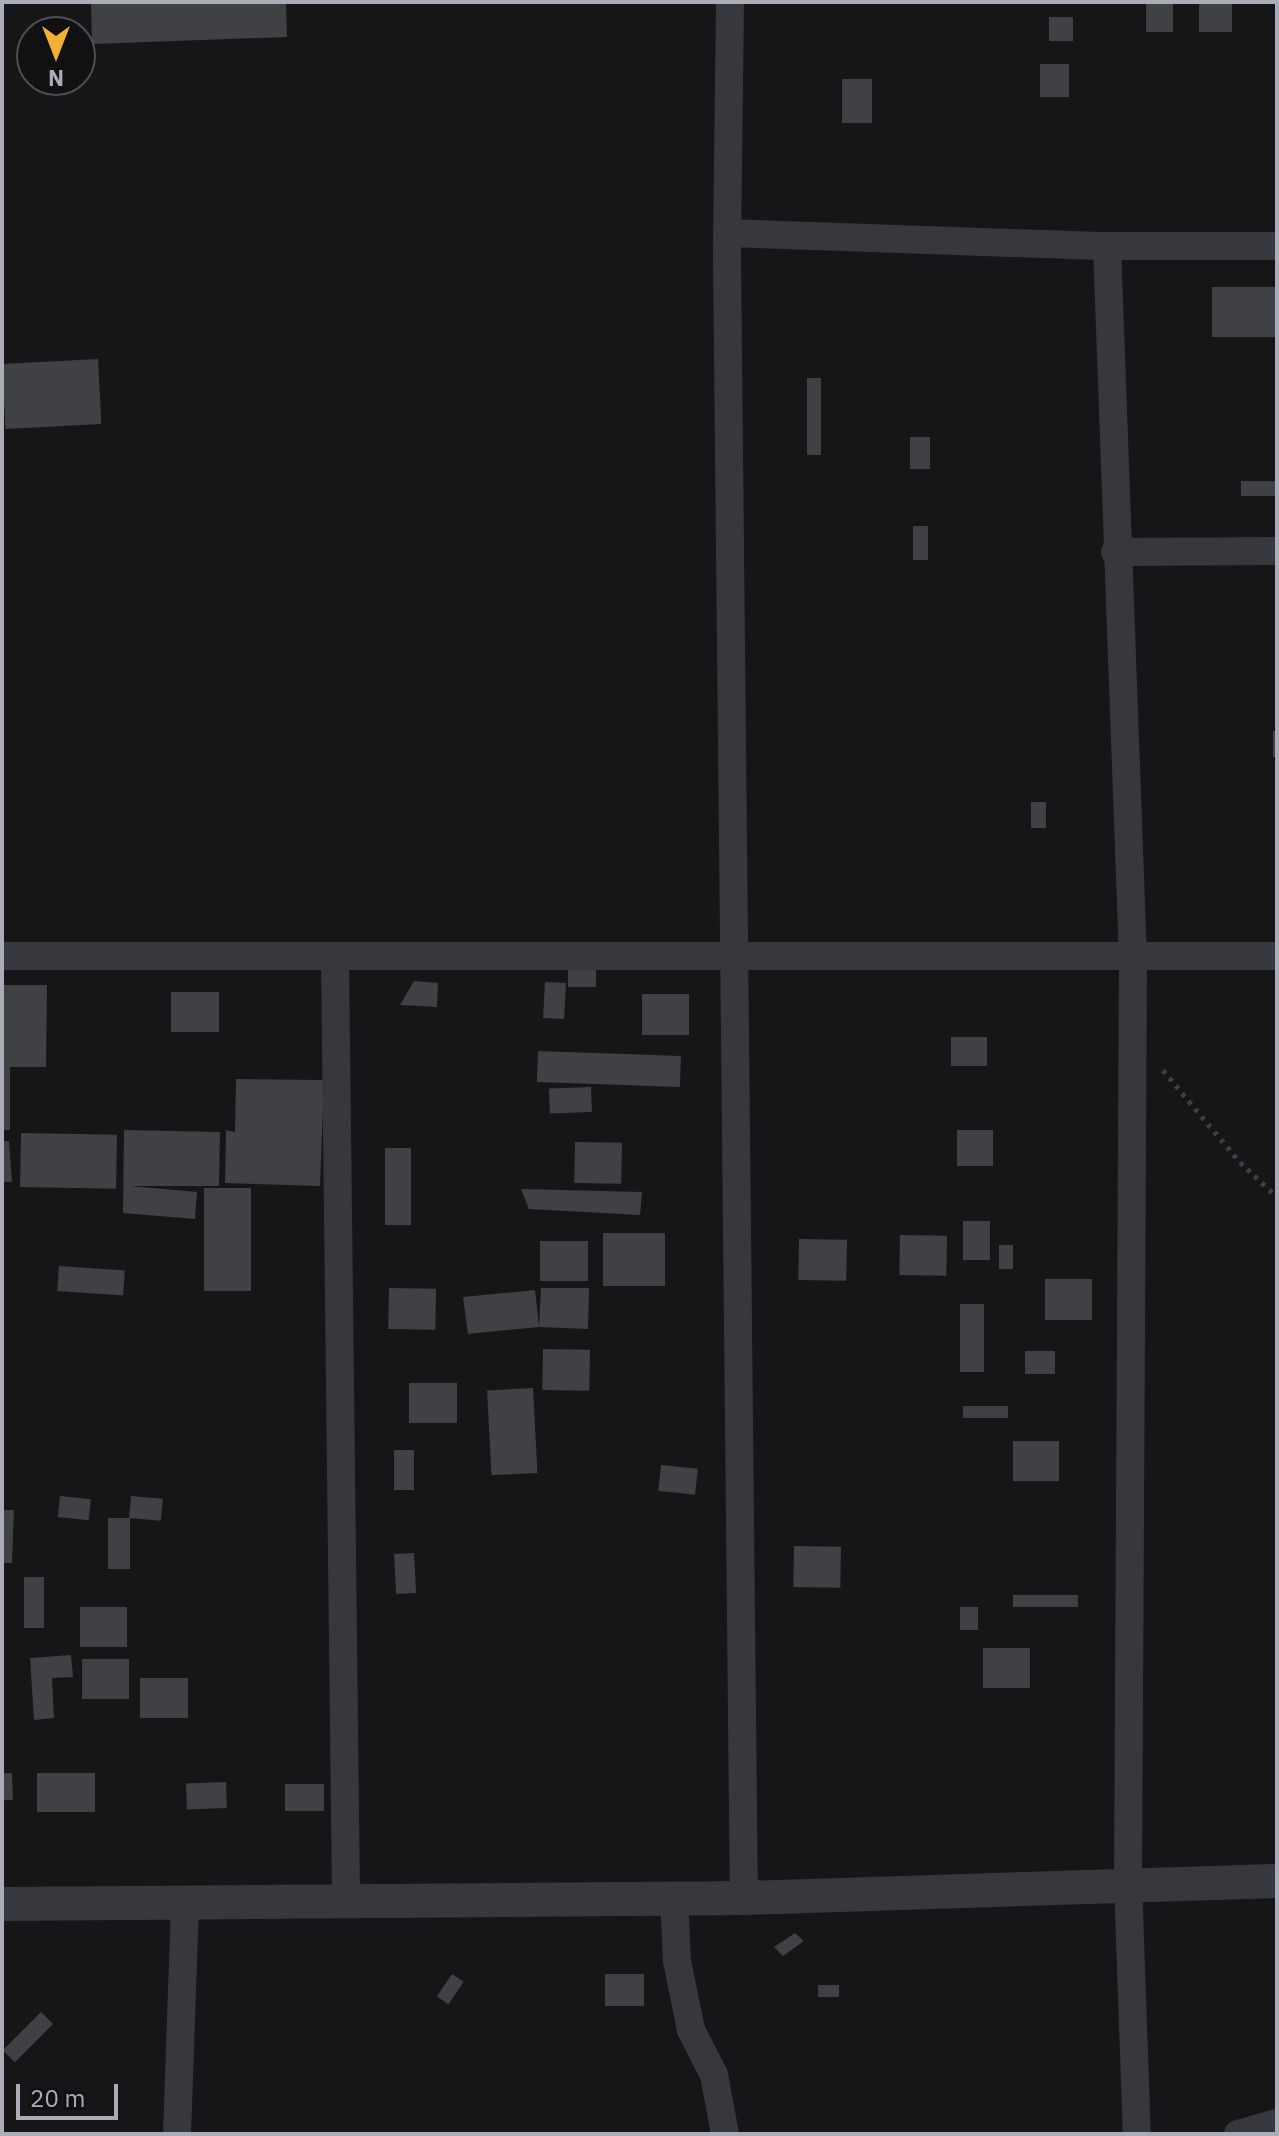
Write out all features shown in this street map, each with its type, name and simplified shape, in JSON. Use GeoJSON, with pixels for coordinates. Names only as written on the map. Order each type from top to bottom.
{"type":"FeatureCollection","features":[{"type":"Feature","properties":{"kind":"street"},"geometry":{"type":"LineString","coordinates":[[730,2],[727,233],[744,1898]]}},
{"type":"Feature","properties":{"kind":"street"},"geometry":{"type":"LineString","coordinates":[[727,233],[1107,246],[1277,246]]}},
{"type":"Feature","properties":{"kind":"street"},"geometry":{"type":"LineString","coordinates":[[1107,246],[1115,552],[1133,957],[1128,1882],[1137,2134]]}},
{"type":"Feature","properties":{"kind":"street"},"geometry":{"type":"LineString","coordinates":[[1115,552],[1277,551]]}},
{"type":"Feature","properties":{"kind":"street"},"geometry":{"type":"LineString","coordinates":[[2,956],[1277,956]]}},
{"type":"Feature","properties":{"kind":"street"},"geometry":{"type":"LineString","coordinates":[[335,957],[346,1902]]}},
{"type":"Feature","properties":{"kind":"street"},"geometry":{"type":"LineString","coordinates":[[2,1904],[744,1898],[1128,1882],[1277,1881]]}},
{"type":"Feature","properties":{"kind":"street"},"geometry":{"type":"LineString","coordinates":[[674,1898],[677,1961],[691,2030],[714,2075],[725,2134]]}},
{"type":"Feature","properties":{"kind":"street"},"geometry":{"type":"LineString","coordinates":[[177,2134],[185,1901]]}},
{"type":"Feature","properties":{"kind":"street"},"geometry":{"type":"LineString","coordinates":[[1238,2134],[1277,2123]]}},
{"type":"Feature","properties":{"kind":"path"},"geometry":{"type":"LineString","coordinates":[[1159,1065],[1240,1162],[1277,1197]]}},
{"type":"Feature","properties":{"kind":"building"},"geometry":{"type":"Polygon","coordinates":[[[91,2],[286,2],[287,37],[96,44],[96,16],[91,16],[91,2]]]}},
{"type":"Feature","properties":{"kind":"building"},"geometry":{"type":"Polygon","coordinates":[[[1146,2],[1173,2],[1173,32],[1146,32],[1146,2]]]}},
{"type":"Feature","properties":{"kind":"building"},"geometry":{"type":"Polygon","coordinates":[[[1199,2],[1232,2],[1232,32],[1199,32],[1199,2]]]}},
{"type":"Feature","properties":{"kind":"building"},"geometry":{"type":"Polygon","coordinates":[[[1049,17],[1073,17],[1073,41],[1049,41],[1049,17]]]}},
{"type":"Feature","properties":{"kind":"building"},"geometry":{"type":"Polygon","coordinates":[[[1040,64],[1069,64],[1069,97],[1040,97],[1040,64]]]}},
{"type":"Feature","properties":{"kind":"building"},"geometry":{"type":"Polygon","coordinates":[[[842,79],[872,79],[872,123],[842,123],[842,79]]]}},
{"type":"Feature","properties":{"kind":"building"},"geometry":{"type":"Polygon","coordinates":[[[1212,287],[1277,287],[1277,337],[1212,337],[1212,287]]]}},
{"type":"Feature","properties":{"kind":"building"},"geometry":{"type":"Polygon","coordinates":[[[98,359],[101,424],[6,429],[2,364],[98,359]]]}},
{"type":"Feature","properties":{"kind":"building"},"geometry":{"type":"Polygon","coordinates":[[[807,378],[821,378],[821,455],[807,455],[807,378]]]}},
{"type":"Feature","properties":{"kind":"building"},"geometry":{"type":"Polygon","coordinates":[[[910,437],[930,437],[930,469],[910,469],[910,437]]]}},
{"type":"Feature","properties":{"kind":"building"},"geometry":{"type":"Polygon","coordinates":[[[1241,481],[1277,481],[1277,496],[1241,496],[1241,481]]]}},
{"type":"Feature","properties":{"kind":"building"},"geometry":{"type":"Polygon","coordinates":[[[913,526],[928,526],[928,560],[913,560],[913,526]]]}},
{"type":"Feature","properties":{"kind":"building"},"geometry":{"type":"Polygon","coordinates":[[[1273,731],[1277,731],[1277,757],[1273,757],[1273,731]]]}},
{"type":"Feature","properties":{"kind":"building"},"geometry":{"type":"Polygon","coordinates":[[[1031,802],[1046,802],[1046,828],[1031,828],[1031,802]]]}},
{"type":"Feature","properties":{"kind":"building"},"geometry":{"type":"Polygon","coordinates":[[[568,970],[596,970],[596,987],[568,987],[568,970]]]}},
{"type":"Feature","properties":{"kind":"building"},"geometry":{"type":"Polygon","coordinates":[[[414,981],[438,983],[437,1007],[400,1005],[414,981]]]}},
{"type":"Feature","properties":{"kind":"building"},"geometry":{"type":"Polygon","coordinates":[[[545,982],[566,983],[564,1019],[543,1018],[545,982]]]}},
{"type":"Feature","properties":{"kind":"building"},"geometry":{"type":"Polygon","coordinates":[[[2,985],[47,985],[46,1067],[10,1067],[10,1130],[2,1130],[2,985]]]}},
{"type":"Feature","properties":{"kind":"building"},"geometry":{"type":"Polygon","coordinates":[[[171,992],[219,992],[219,1032],[171,1032],[171,992]]]}},
{"type":"Feature","properties":{"kind":"building"},"geometry":{"type":"Polygon","coordinates":[[[642,994],[689,994],[689,1035],[642,1035],[642,994]]]}},
{"type":"Feature","properties":{"kind":"building"},"geometry":{"type":"Polygon","coordinates":[[[951,1037],[987,1037],[987,1066],[951,1066],[951,1037]]]}},
{"type":"Feature","properties":{"kind":"building"},"geometry":{"type":"Polygon","coordinates":[[[538,1051],[681,1056],[680,1087],[537,1082],[538,1051]]]}},
{"type":"Feature","properties":{"kind":"building"},"geometry":{"type":"Polygon","coordinates":[[[236,1079],[324,1080],[320,1186],[225,1183],[226,1130],[235,1132],[236,1079]]]}},
{"type":"Feature","properties":{"kind":"building"},"geometry":{"type":"Polygon","coordinates":[[[591,1087],[592,1112],[550,1113],[549,1088],[591,1087]]]}},
{"type":"Feature","properties":{"kind":"building"},"geometry":{"type":"Polygon","coordinates":[[[124,1130],[220,1132],[219,1186],[130,1186],[197,1192],[195,1219],[123,1213],[124,1130]]]}},
{"type":"Feature","properties":{"kind":"building"},"geometry":{"type":"Polygon","coordinates":[[[957,1130],[993,1130],[993,1166],[957,1166],[957,1130]]]}},
{"type":"Feature","properties":{"kind":"building"},"geometry":{"type":"Polygon","coordinates":[[[21,1133],[117,1135],[116,1189],[20,1187],[21,1133]]]}},
{"type":"Feature","properties":{"kind":"building"},"geometry":{"type":"Polygon","coordinates":[[[2,1141],[9,1141],[12,1182],[2,1182],[2,1141]]]}},
{"type":"Feature","properties":{"kind":"building"},"geometry":{"type":"Polygon","coordinates":[[[575,1142],[622,1143],[621,1184],[574,1183],[575,1142]]]}},
{"type":"Feature","properties":{"kind":"building"},"geometry":{"type":"Polygon","coordinates":[[[385,1148],[411,1148],[411,1225],[385,1225],[385,1148]]]}},
{"type":"Feature","properties":{"kind":"building"},"geometry":{"type":"Polygon","coordinates":[[[204,1188],[251,1188],[251,1291],[204,1291],[204,1188]]]}},
{"type":"Feature","properties":{"kind":"building"},"geometry":{"type":"Polygon","coordinates":[[[521,1189],[642,1192],[640,1215],[529,1209],[521,1189]]]}},
{"type":"Feature","properties":{"kind":"building"},"geometry":{"type":"Polygon","coordinates":[[[963,1221],[990,1221],[990,1260],[963,1260],[963,1221]]]}},
{"type":"Feature","properties":{"kind":"building"},"geometry":{"type":"Polygon","coordinates":[[[603,1233],[665,1233],[665,1286],[603,1286],[603,1233]]]}},
{"type":"Feature","properties":{"kind":"building"},"geometry":{"type":"Polygon","coordinates":[[[900,1235],[947,1236],[946,1276],[899,1275],[900,1235]]]}},
{"type":"Feature","properties":{"kind":"building"},"geometry":{"type":"Polygon","coordinates":[[[799,1239],[847,1240],[846,1281],[798,1280],[799,1239]]]}},
{"type":"Feature","properties":{"kind":"building"},"geometry":{"type":"Polygon","coordinates":[[[540,1241],[588,1241],[588,1281],[540,1281],[540,1241]]]}},
{"type":"Feature","properties":{"kind":"building"},"geometry":{"type":"Polygon","coordinates":[[[999,1245],[1013,1245],[1013,1269],[999,1269],[999,1245]]]}},
{"type":"Feature","properties":{"kind":"building"},"geometry":{"type":"Polygon","coordinates":[[[59,1266],[125,1271],[123,1296],[57,1291],[59,1266]]]}},
{"type":"Feature","properties":{"kind":"building"},"geometry":{"type":"Polygon","coordinates":[[[1045,1279],[1092,1279],[1092,1320],[1045,1320],[1045,1279]]]}},
{"type":"Feature","properties":{"kind":"building"},"geometry":{"type":"Polygon","coordinates":[[[389,1288],[436,1289],[435,1330],[388,1329],[389,1288]]]}},
{"type":"Feature","properties":{"kind":"building"},"geometry":{"type":"Polygon","coordinates":[[[541,1288],[589,1288],[588,1329],[539,1327],[541,1288]]]}},
{"type":"Feature","properties":{"kind":"building"},"geometry":{"type":"Polygon","coordinates":[[[535,1290],[539,1327],[468,1334],[463,1297],[535,1290]]]}},
{"type":"Feature","properties":{"kind":"building"},"geometry":{"type":"Polygon","coordinates":[[[960,1304],[984,1304],[984,1372],[960,1372],[960,1304]]]}},
{"type":"Feature","properties":{"kind":"building"},"geometry":{"type":"Polygon","coordinates":[[[543,1349],[590,1350],[589,1391],[542,1390],[543,1349]]]}},
{"type":"Feature","properties":{"kind":"building"},"geometry":{"type":"Polygon","coordinates":[[[1025,1351],[1055,1351],[1055,1374],[1025,1374],[1025,1351]]]}},
{"type":"Feature","properties":{"kind":"building"},"geometry":{"type":"Polygon","coordinates":[[[409,1383],[457,1383],[457,1423],[409,1423],[409,1383]]]}},
{"type":"Feature","properties":{"kind":"building"},"geometry":{"type":"Polygon","coordinates":[[[533,1388],[537,1473],[492,1475],[487,1390],[533,1388]]]}},
{"type":"Feature","properties":{"kind":"building"},"geometry":{"type":"Polygon","coordinates":[[[963,1406],[1008,1406],[1008,1418],[963,1418],[963,1406]]]}},
{"type":"Feature","properties":{"kind":"building"},"geometry":{"type":"Polygon","coordinates":[[[1013,1441],[1059,1441],[1059,1481],[1013,1481],[1013,1441]]]}},
{"type":"Feature","properties":{"kind":"building"},"geometry":{"type":"Polygon","coordinates":[[[394,1450],[414,1450],[414,1490],[394,1490],[394,1450]]]}},
{"type":"Feature","properties":{"kind":"building"},"geometry":{"type":"Polygon","coordinates":[[[661,1465],[698,1469],[695,1495],[658,1491],[661,1465]]]}},
{"type":"Feature","properties":{"kind":"building"},"geometry":{"type":"Polygon","coordinates":[[[60,1496],[91,1499],[89,1520],[58,1517],[60,1496]]]}},
{"type":"Feature","properties":{"kind":"building"},"geometry":{"type":"Polygon","coordinates":[[[131,1496],[163,1499],[161,1521],[129,1518],[131,1496]]]}},
{"type":"Feature","properties":{"kind":"building"},"geometry":{"type":"Polygon","coordinates":[[[2,1510],[14,1510],[12,1563],[2,1563],[2,1510]]]}},
{"type":"Feature","properties":{"kind":"building"},"geometry":{"type":"Polygon","coordinates":[[[108,1518],[130,1518],[130,1569],[108,1569],[108,1518]]]}},
{"type":"Feature","properties":{"kind":"building"},"geometry":{"type":"Polygon","coordinates":[[[794,1546],[841,1547],[840,1588],[793,1587],[794,1546]]]}},
{"type":"Feature","properties":{"kind":"building"},"geometry":{"type":"Polygon","coordinates":[[[414,1553],[416,1593],[396,1594],[394,1554],[414,1553]]]}},
{"type":"Feature","properties":{"kind":"building"},"geometry":{"type":"Polygon","coordinates":[[[24,1577],[44,1577],[44,1628],[24,1628],[24,1577]]]}},
{"type":"Feature","properties":{"kind":"building"},"geometry":{"type":"Polygon","coordinates":[[[1013,1595],[1078,1595],[1078,1607],[1013,1607],[1013,1595]]]}},
{"type":"Feature","properties":{"kind":"building"},"geometry":{"type":"Polygon","coordinates":[[[80,1607],[127,1607],[127,1647],[80,1647],[80,1607]]]}},
{"type":"Feature","properties":{"kind":"building"},"geometry":{"type":"Polygon","coordinates":[[[960,1607],[978,1607],[978,1630],[960,1630],[960,1607]]]}},
{"type":"Feature","properties":{"kind":"building"},"geometry":{"type":"Polygon","coordinates":[[[983,1648],[1030,1648],[1030,1688],[983,1688],[983,1648]]]}},
{"type":"Feature","properties":{"kind":"building"},"geometry":{"type":"Polygon","coordinates":[[[71,1655],[73,1677],[52,1678],[54,1718],[34,1720],[30,1658],[71,1655]]]}},
{"type":"Feature","properties":{"kind":"building"},"geometry":{"type":"Polygon","coordinates":[[[82,1659],[129,1659],[129,1699],[82,1699],[82,1659]]]}},
{"type":"Feature","properties":{"kind":"building"},"geometry":{"type":"Polygon","coordinates":[[[140,1678],[188,1678],[188,1718],[140,1718],[140,1678]]]}},
{"type":"Feature","properties":{"kind":"building"},"geometry":{"type":"Polygon","coordinates":[[[2,1773],[12,1773],[13,1800],[3,1800],[2,1773]]]}},
{"type":"Feature","properties":{"kind":"building"},"geometry":{"type":"Polygon","coordinates":[[[37,1773],[95,1773],[95,1812],[37,1812],[37,1773]]]}},
{"type":"Feature","properties":{"kind":"building"},"geometry":{"type":"Polygon","coordinates":[[[226,1782],[227,1808],[187,1809],[186,1783],[226,1782]]]}},
{"type":"Feature","properties":{"kind":"building"},"geometry":{"type":"Polygon","coordinates":[[[285,1784],[324,1784],[324,1811],[285,1811],[285,1784]]]}},
{"type":"Feature","properties":{"kind":"building"},"geometry":{"type":"Polygon","coordinates":[[[795,1933],[804,1941],[783,1956],[774,1947],[795,1933]]]}},
{"type":"Feature","properties":{"kind":"building"},"geometry":{"type":"Polygon","coordinates":[[[452,1974],[464,1982],[449,2004],[437,1996],[452,1974]]]}},
{"type":"Feature","properties":{"kind":"building"},"geometry":{"type":"Polygon","coordinates":[[[605,1974],[644,1974],[644,2006],[605,2006],[605,1974]]]}},
{"type":"Feature","properties":{"kind":"building"},"geometry":{"type":"Polygon","coordinates":[[[818,1985],[839,1985],[839,1997],[818,1997],[818,1985]]]}},
{"type":"Feature","properties":{"kind":"building"},"geometry":{"type":"Polygon","coordinates":[[[41,2012],[53,2024],[15,2062],[3,2050],[41,2012]]]}}]}
